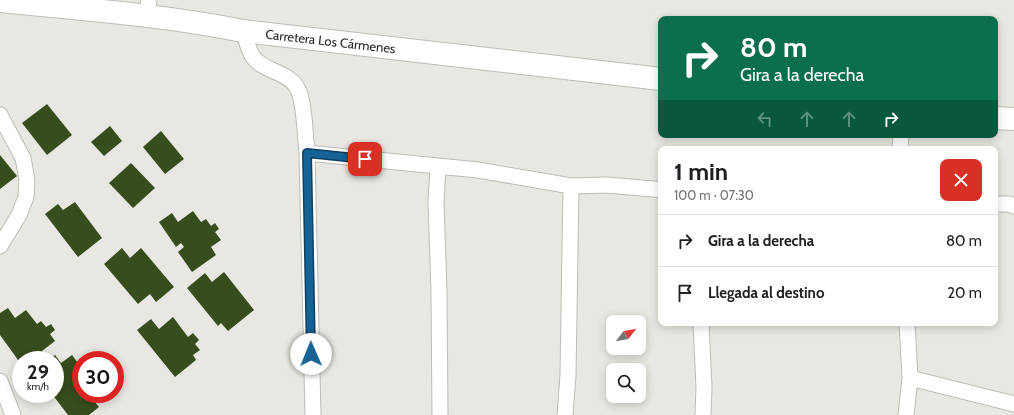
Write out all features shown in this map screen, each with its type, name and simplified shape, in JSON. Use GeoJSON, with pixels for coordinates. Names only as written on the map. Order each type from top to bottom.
{"type":"FeatureCollection","features":[{"type":"Feature","properties":{"kind":"main road","name":"Carretera Los Cármenes"},"geometry":{"type":"LineString","coordinates":[[0,1],[148,8],[216,25],[243,30],[658,79]]}},
{"type":"Feature","properties":{"kind":"main road"},"geometry":{"type":"LineString","coordinates":[[998,118],[1014,119]]}},
{"type":"Feature","properties":{"kind":"street"},"geometry":{"type":"LineString","coordinates":[[243,30],[254,57],[262,65],[285,76],[296,85],[300,92],[307,153],[312,415]]}},
{"type":"Feature","properties":{"kind":"street"},"geometry":{"type":"LineString","coordinates":[[0,115],[23,158],[27,180],[26,198],[24,203],[19,215],[0,246]]}},
{"type":"Feature","properties":{"kind":"street"},"geometry":{"type":"LineString","coordinates":[[307,153],[478,170],[571,186],[607,185],[658,190]]}},
{"type":"Feature","properties":{"kind":"street"},"geometry":{"type":"LineString","coordinates":[[438,166],[436,202],[439,291],[440,415]]}},
{"type":"Feature","properties":{"kind":"street"},"geometry":{"type":"LineString","coordinates":[[565,415],[568,375],[571,186]]}},
{"type":"Feature","properties":{"kind":"street"},"geometry":{"type":"LineString","coordinates":[[998,204],[1009,204],[1014,206]]}},
{"type":"Feature","properties":{"kind":"street"},"geometry":{"type":"LineString","coordinates":[[701,326],[704,387],[703,415]]}},
{"type":"Feature","properties":{"kind":"street"},"geometry":{"type":"LineString","coordinates":[[906,415],[910,378],[907,326]]}},
{"type":"Feature","properties":{"kind":"street"},"geometry":{"type":"LineString","coordinates":[[910,378],[1014,404]]}},
{"type":"Feature","properties":{"kind":"street"},"geometry":{"type":"LineString","coordinates":[[0,381],[13,415]]}},
{"type":"Feature","properties":{"kind":"building"},"geometry":{"type":"Polygon","coordinates":[[[47,104],[72,135],[47,155],[22,123],[47,104]]]}},
{"type":"Feature","properties":{"kind":"building"},"geometry":{"type":"Polygon","coordinates":[[[110,126],[122,141],[104,156],[91,142],[110,126]]]}},
{"type":"Feature","properties":{"kind":"building"},"geometry":{"type":"Polygon","coordinates":[[[161,131],[184,159],[165,174],[143,147],[161,131]]]}},
{"type":"Feature","properties":{"kind":"building"},"geometry":{"type":"Polygon","coordinates":[[[0,155],[17,176],[0,189],[0,155]]]}},
{"type":"Feature","properties":{"kind":"building"},"geometry":{"type":"Polygon","coordinates":[[[131,163],[155,188],[133,208],[109,183],[131,163]]]}},
{"type":"Feature","properties":{"kind":"building"},"geometry":{"type":"Polygon","coordinates":[[[75,202],[102,238],[78,257],[45,214],[58,204],[63,210],[75,202]]]}},
{"type":"Feature","properties":{"kind":"building"},"geometry":{"type":"Polygon","coordinates":[[[193,211],[201,222],[206,219],[211,226],[215,223],[219,229],[215,232],[221,240],[211,247],[216,255],[192,272],[178,252],[184,247],[181,243],[176,247],[159,222],[172,213],[178,222],[193,211]]]}},
{"type":"Feature","properties":{"kind":"building"},"geometry":{"type":"Polygon","coordinates":[[[122,248],[130,258],[141,248],[174,287],[156,302],[150,294],[138,304],[104,264],[122,248]]]}},
{"type":"Feature","properties":{"kind":"building"},"geometry":{"type":"Polygon","coordinates":[[[224,272],[254,310],[228,331],[221,323],[218,326],[187,288],[205,273],[212,282],[224,272]]]}},
{"type":"Feature","properties":{"kind":"building"},"geometry":{"type":"Polygon","coordinates":[[[8,308],[15,318],[26,310],[37,324],[41,321],[46,327],[51,324],[55,330],[50,334],[55,341],[42,351],[12,352],[0,335],[0,313],[8,308]]]}},
{"type":"Feature","properties":{"kind":"building"},"geometry":{"type":"Polygon","coordinates":[[[173,317],[188,337],[193,333],[199,340],[195,344],[200,350],[193,355],[196,360],[175,377],[137,330],[151,319],[159,329],[173,317]]]}},
{"type":"Feature","properties":{"kind":"building"},"geometry":{"type":"Polygon","coordinates":[[[72,355],[72,403],[96,403],[99,407],[89,415],[68,415],[59,403],[64,403],[64,361],[72,355]]]}},
{"type":"Feature","properties":{"kind":"route"},"geometry":{"type":"LineString","coordinates":[[311,354],[307,153],[365,159]]}}]}
